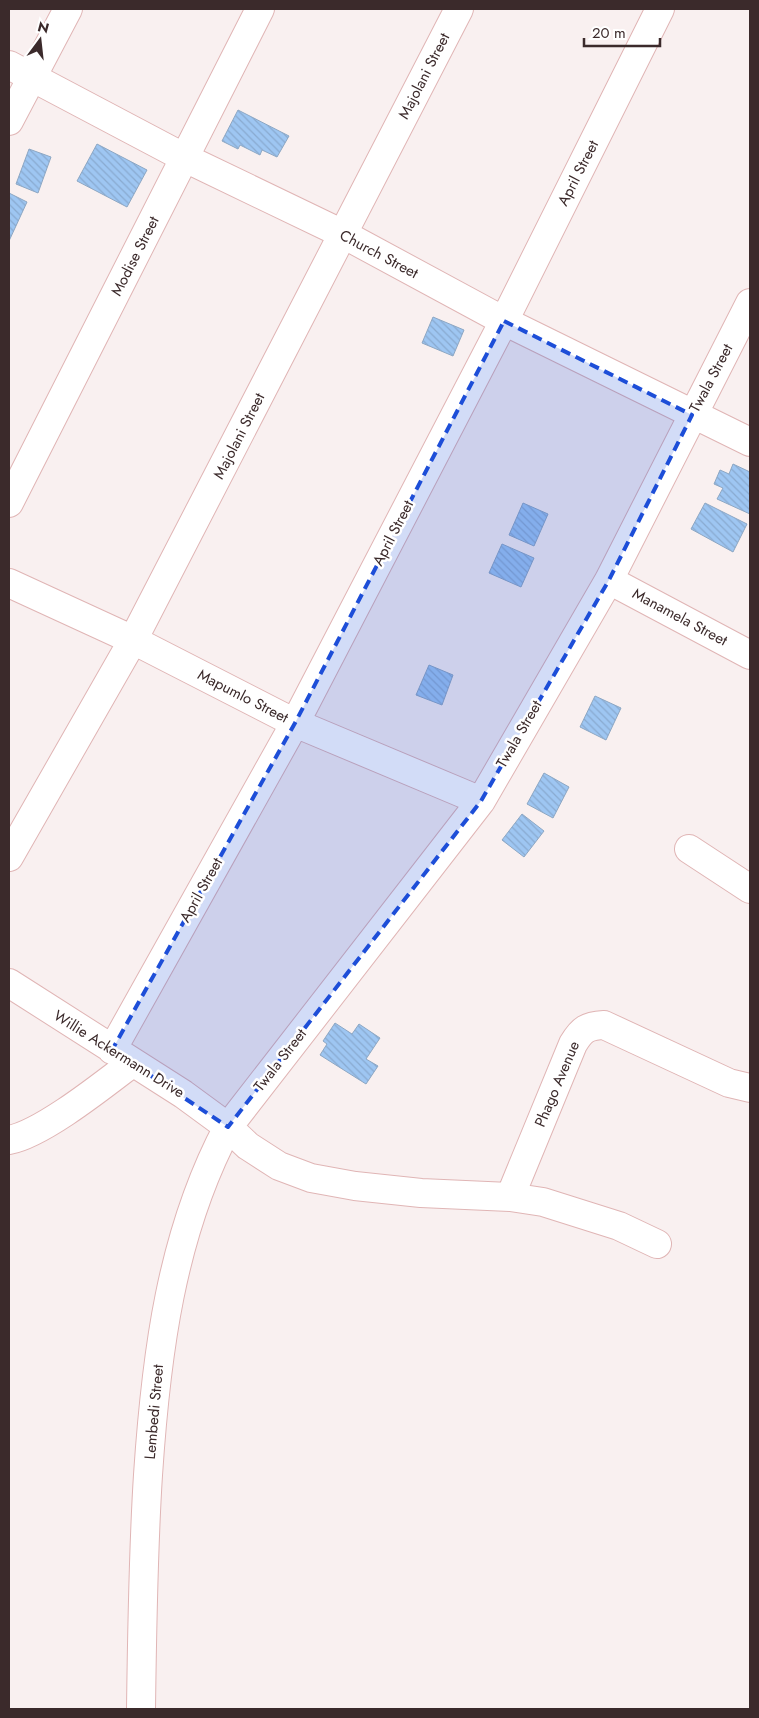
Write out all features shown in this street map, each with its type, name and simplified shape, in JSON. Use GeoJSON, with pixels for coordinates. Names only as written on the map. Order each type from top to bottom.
{"type":"FeatureCollection","features":[{"type":"Feature","properties":{"kind":"street"},"geometry":{"type":"LineString","coordinates":[[9,121],[68,9]]}},
{"type":"Feature","properties":{"kind":"street","name":"Modise Street"},"geometry":{"type":"LineString","coordinates":[[9,503],[186,158],[260,9]]}},
{"type":"Feature","properties":{"kind":"street","name":"Majolani Street"},"geometry":{"type":"LineString","coordinates":[[9,858],[133,640],[458,9]]}},
{"type":"Feature","properties":{"kind":"street","name":"April Street"},"geometry":{"type":"LineString","coordinates":[[122,1056],[504,321],[660,9]]}},
{"type":"Feature","properties":{"kind":"street","name":"Church Street"},"geometry":{"type":"LineString","coordinates":[[9,65],[186,158],[343,234],[504,321],[750,442]]}},
{"type":"Feature","properties":{"kind":"street","name":"Twala Street"},"geometry":{"type":"LineString","coordinates":[[228,1127],[481,800],[609,580],[750,303]]}},
{"type":"Feature","properties":{"kind":"street","name":"Manamela Street"},"geometry":{"type":"LineString","coordinates":[[609,580],[750,655]]}},
{"type":"Feature","properties":{"kind":"street","name":"Mapumlo Street"},"geometry":{"type":"LineString","coordinates":[[9,583],[133,640],[295,724],[481,800]]}},
{"type":"Feature","properties":{"kind":"street"},"geometry":{"type":"LineString","coordinates":[[689,850],[750,889]]}},
{"type":"Feature","properties":{"kind":"street","name":"Willie Ackermann Drive"},"geometry":{"type":"LineString","coordinates":[[9,983],[183,1094],[228,1127],[248,1146],[279,1166],[311,1178],[355,1186],[421,1193],[510,1197],[543,1202],[619,1226],[657,1244]]}},
{"type":"Feature","properties":{"kind":"street","name":"Phago Avenue"},"geometry":{"type":"LineString","coordinates":[[510,1197],[573,1044],[581,1030],[590,1026],[604,1025],[729,1083],[750,1088]]}},
{"type":"Feature","properties":{"kind":"street"},"geometry":{"type":"LineString","coordinates":[[9,1140],[21,1138],[50,1120],[122,1056]]}},
{"type":"Feature","properties":{"kind":"street","name":"Lembedi Street"},"geometry":{"type":"LineString","coordinates":[[141,1709],[142,1567],[154,1389],[164,1320],[178,1257],[190,1216],[212,1158],[228,1127]]}},
{"type":"Feature","properties":{"kind":"highlighted area"},"geometry":{"type":"Polygon","coordinates":[[[504,321],[692,415],[609,580],[481,801],[228,1127],[112,1050],[295,723],[504,321]]]}},
{"type":"Feature","properties":{"kind":"building"},"geometry":{"type":"Polygon","coordinates":[[[238,110],[289,136],[277,157],[262,150],[260,155],[240,145],[238,149],[222,141],[238,110]]]}},
{"type":"Feature","properties":{"kind":"building"},"geometry":{"type":"Polygon","coordinates":[[[97,144],[147,170],[127,207],[77,181],[97,144]]]}},
{"type":"Feature","properties":{"kind":"building"},"geometry":{"type":"Polygon","coordinates":[[[29,149],[51,157],[38,193],[16,184],[29,149]]]}},
{"type":"Feature","properties":{"kind":"building"},"geometry":{"type":"Polygon","coordinates":[[[9,193],[27,202],[9,241],[9,193]]]}},
{"type":"Feature","properties":{"kind":"building"},"geometry":{"type":"Polygon","coordinates":[[[433,317],[464,330],[453,356],[422,343],[433,317]]]}},
{"type":"Feature","properties":{"kind":"building"},"geometry":{"type":"Polygon","coordinates":[[[733,464],[750,472],[750,514],[717,499],[723,488],[714,484],[720,470],[729,474],[733,464]]]}},
{"type":"Feature","properties":{"kind":"building"},"geometry":{"type":"Polygon","coordinates":[[[523,503],[548,514],[534,546],[509,535],[523,503]]]}},
{"type":"Feature","properties":{"kind":"building"},"geometry":{"type":"Polygon","coordinates":[[[705,503],[747,524],[733,552],[691,529],[705,503]]]}},
{"type":"Feature","properties":{"kind":"building"},"geometry":{"type":"Polygon","coordinates":[[[502,544],[534,558],[521,587],[489,573],[502,544]]]}},
{"type":"Feature","properties":{"kind":"building"},"geometry":{"type":"Polygon","coordinates":[[[429,665],[453,675],[442,705],[416,695],[429,665]]]}},
{"type":"Feature","properties":{"kind":"building"},"geometry":{"type":"Polygon","coordinates":[[[595,696],[621,708],[606,740],[580,727],[595,696]]]}},
{"type":"Feature","properties":{"kind":"building"},"geometry":{"type":"Polygon","coordinates":[[[544,773],[569,787],[553,818],[527,804],[544,773]]]}},
{"type":"Feature","properties":{"kind":"building"},"geometry":{"type":"Polygon","coordinates":[[[522,814],[544,831],[524,857],[502,840],[522,814]]]}},
{"type":"Feature","properties":{"kind":"building"},"geometry":{"type":"Polygon","coordinates":[[[335,1023],[352,1034],[359,1024],[380,1038],[366,1059],[378,1066],[366,1084],[320,1055],[327,1044],[323,1041],[335,1023]]]}}]}
